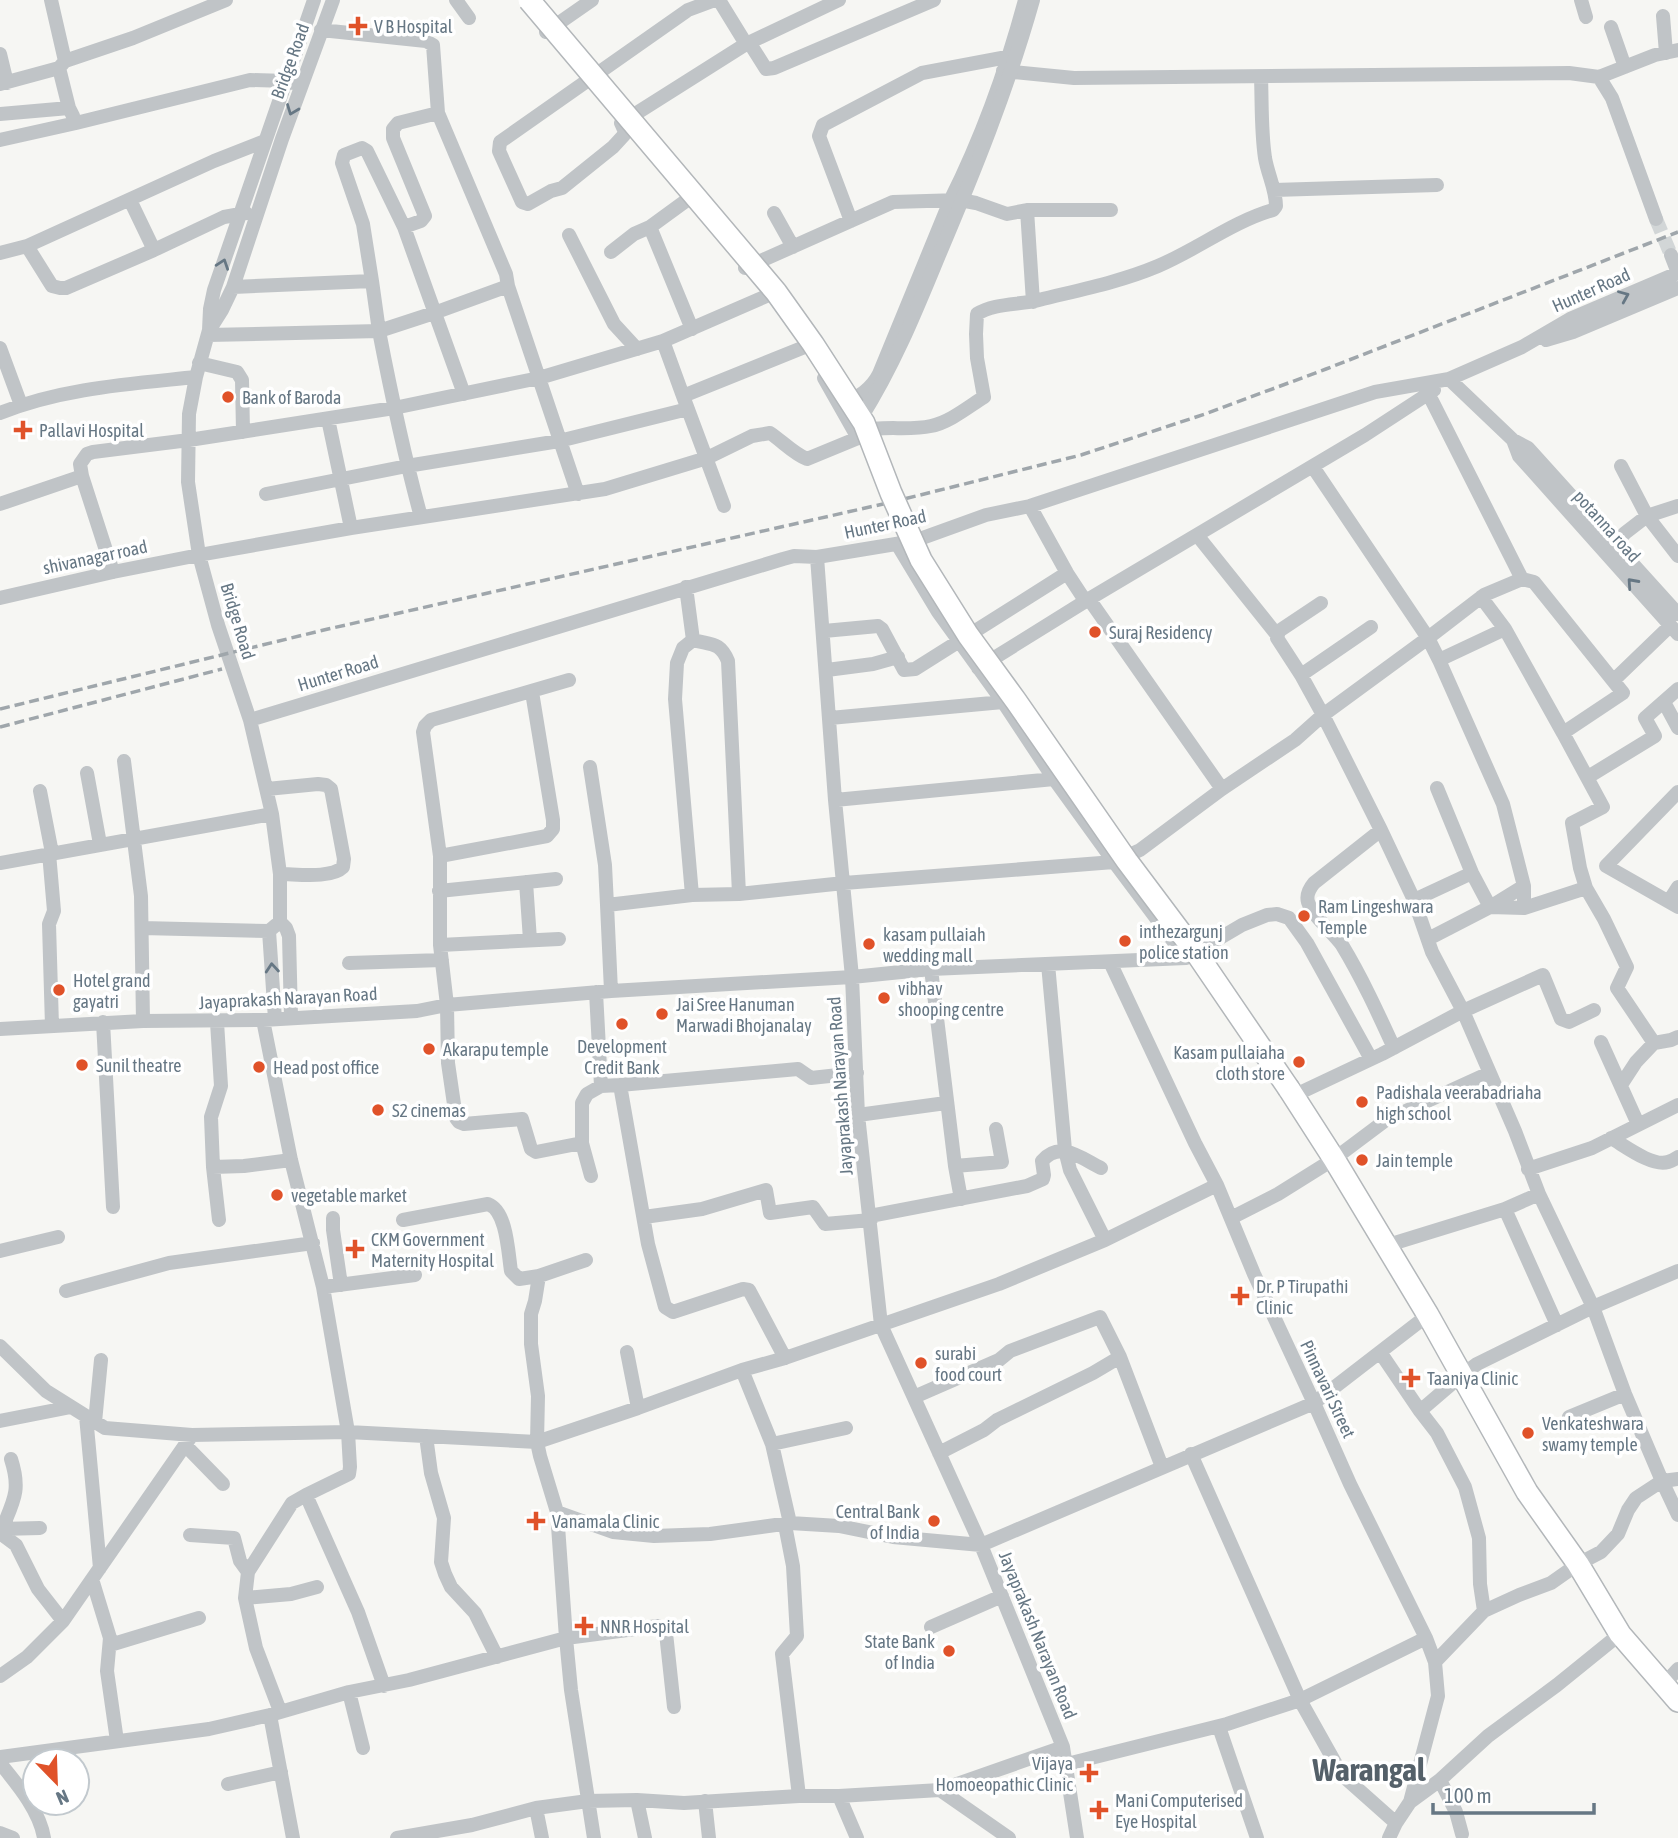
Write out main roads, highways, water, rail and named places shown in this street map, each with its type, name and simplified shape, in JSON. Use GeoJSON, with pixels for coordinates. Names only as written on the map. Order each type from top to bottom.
{"type":"FeatureCollection","features":[{"type":"Feature","properties":{"kind":"highway"},"geometry":{"type":"LineString","coordinates":[[529,0],[776,292],[813,344],[860,428],[921,560],[968,635],[1119,850],[1199,957],[1291,1093],[1428,1315],[1527,1492],[1578,1564],[1620,1634],[1671,1676],[1678,1701]]}},
{"type":"Feature","properties":{"kind":"tunnel"},"geometry":{"type":"LineString","coordinates":[[1656,219],[1671,255]]}},
{"type":"Feature","properties":{"kind":"railway"},"geometry":{"type":"LineString","coordinates":[[0,709],[328,629],[892,502],[1081,455],[1205,414],[1326,369],[1678,232]]}},
{"type":"Feature","properties":{"kind":"railway"},"geometry":{"type":"LineString","coordinates":[[0,727],[222,669]]}},
{"type":"Feature","properties":{"kind":"place","name":"V B Hospital"},"geometry":{"type":"Point","coordinates":[358,26]}},
{"type":"Feature","properties":{"kind":"place","name":"Bank of Baroda"},"geometry":{"type":"Point","coordinates":[228,397]}},
{"type":"Feature","properties":{"kind":"place","name":"Pallavi Hospital"},"geometry":{"type":"Point","coordinates":[23,430]}},
{"type":"Feature","properties":{"kind":"place","name":"Suraj Residency"},"geometry":{"type":"Point","coordinates":[1095,632]}},
{"type":"Feature","properties":{"kind":"place","name":"Ram Lingeshwara Temple"},"geometry":{"type":"Point","coordinates":[1304,916]}},
{"type":"Feature","properties":{"kind":"place","name":"inthezargunj police station"},"geometry":{"type":"Point","coordinates":[1125,941]}},
{"type":"Feature","properties":{"kind":"place","name":"kasam pullaiah wedding mall"},"geometry":{"type":"Point","coordinates":[869,944]}},
{"type":"Feature","properties":{"kind":"place","name":"Hotel grand gayatri"},"geometry":{"type":"Point","coordinates":[59,990]}},
{"type":"Feature","properties":{"kind":"place","name":"vibhav shooping centre"},"geometry":{"type":"Point","coordinates":[884,998]}},
{"type":"Feature","properties":{"kind":"place","name":"Jai Sree Hanuman Marwadi Bhojanalay"},"geometry":{"type":"Point","coordinates":[662,1014]}},
{"type":"Feature","properties":{"kind":"place","name":"Development Credit Bank"},"geometry":{"type":"Point","coordinates":[622,1024]}},
{"type":"Feature","properties":{"kind":"place","name":"Akarapu temple"},"geometry":{"type":"Point","coordinates":[429,1049]}},
{"type":"Feature","properties":{"kind":"place","name":"Kasam pullaiaha cloth store"},"geometry":{"type":"Point","coordinates":[1299,1062]}},
{"type":"Feature","properties":{"kind":"place","name":"Sunil theatre"},"geometry":{"type":"Point","coordinates":[82,1065]}},
{"type":"Feature","properties":{"kind":"place","name":"Head post office"},"geometry":{"type":"Point","coordinates":[259,1067]}},
{"type":"Feature","properties":{"kind":"place","name":"Padishala veerabadriaha high school"},"geometry":{"type":"Point","coordinates":[1362,1102]}},
{"type":"Feature","properties":{"kind":"place","name":"S2 cinemas"},"geometry":{"type":"Point","coordinates":[378,1110]}},
{"type":"Feature","properties":{"kind":"place","name":"Jain temple"},"geometry":{"type":"Point","coordinates":[1362,1160]}},
{"type":"Feature","properties":{"kind":"place","name":"vegetable market"},"geometry":{"type":"Point","coordinates":[277,1195]}},
{"type":"Feature","properties":{"kind":"place","name":"CKM Government Maternity Hospital"},"geometry":{"type":"Point","coordinates":[355,1249]}},
{"type":"Feature","properties":{"kind":"place","name":"Dr. P Tirupathi Clinic"},"geometry":{"type":"Point","coordinates":[1240,1296]}},
{"type":"Feature","properties":{"kind":"place","name":"surabi food court"},"geometry":{"type":"Point","coordinates":[921,1363]}},
{"type":"Feature","properties":{"kind":"place","name":"Taaniya Clinic"},"geometry":{"type":"Point","coordinates":[1411,1378]}},
{"type":"Feature","properties":{"kind":"place","name":"Venkateshwara swamy temple"},"geometry":{"type":"Point","coordinates":[1528,1433]}},
{"type":"Feature","properties":{"kind":"place","name":"Vanamala Clinic"},"geometry":{"type":"Point","coordinates":[536,1521]}},
{"type":"Feature","properties":{"kind":"place","name":"Central Bank of India"},"geometry":{"type":"Point","coordinates":[934,1521]}},
{"type":"Feature","properties":{"kind":"place","name":"NNR Hospital"},"geometry":{"type":"Point","coordinates":[584,1626]}},
{"type":"Feature","properties":{"kind":"place","name":"State Bank of India"},"geometry":{"type":"Point","coordinates":[949,1651]}},
{"type":"Feature","properties":{"kind":"place","name":"Vijaya Homoeopathic Clinic"},"geometry":{"type":"Point","coordinates":[1089,1773]}},
{"type":"Feature","properties":{"kind":"place","name":"Mani Computerised Eye Hospital"},"geometry":{"type":"Point","coordinates":[1099,1810]}},
{"type":"Feature","properties":{"kind":"district","name":"Warangal"},"geometry":{"type":"Point","coordinates":[1369,1769]}}]}
